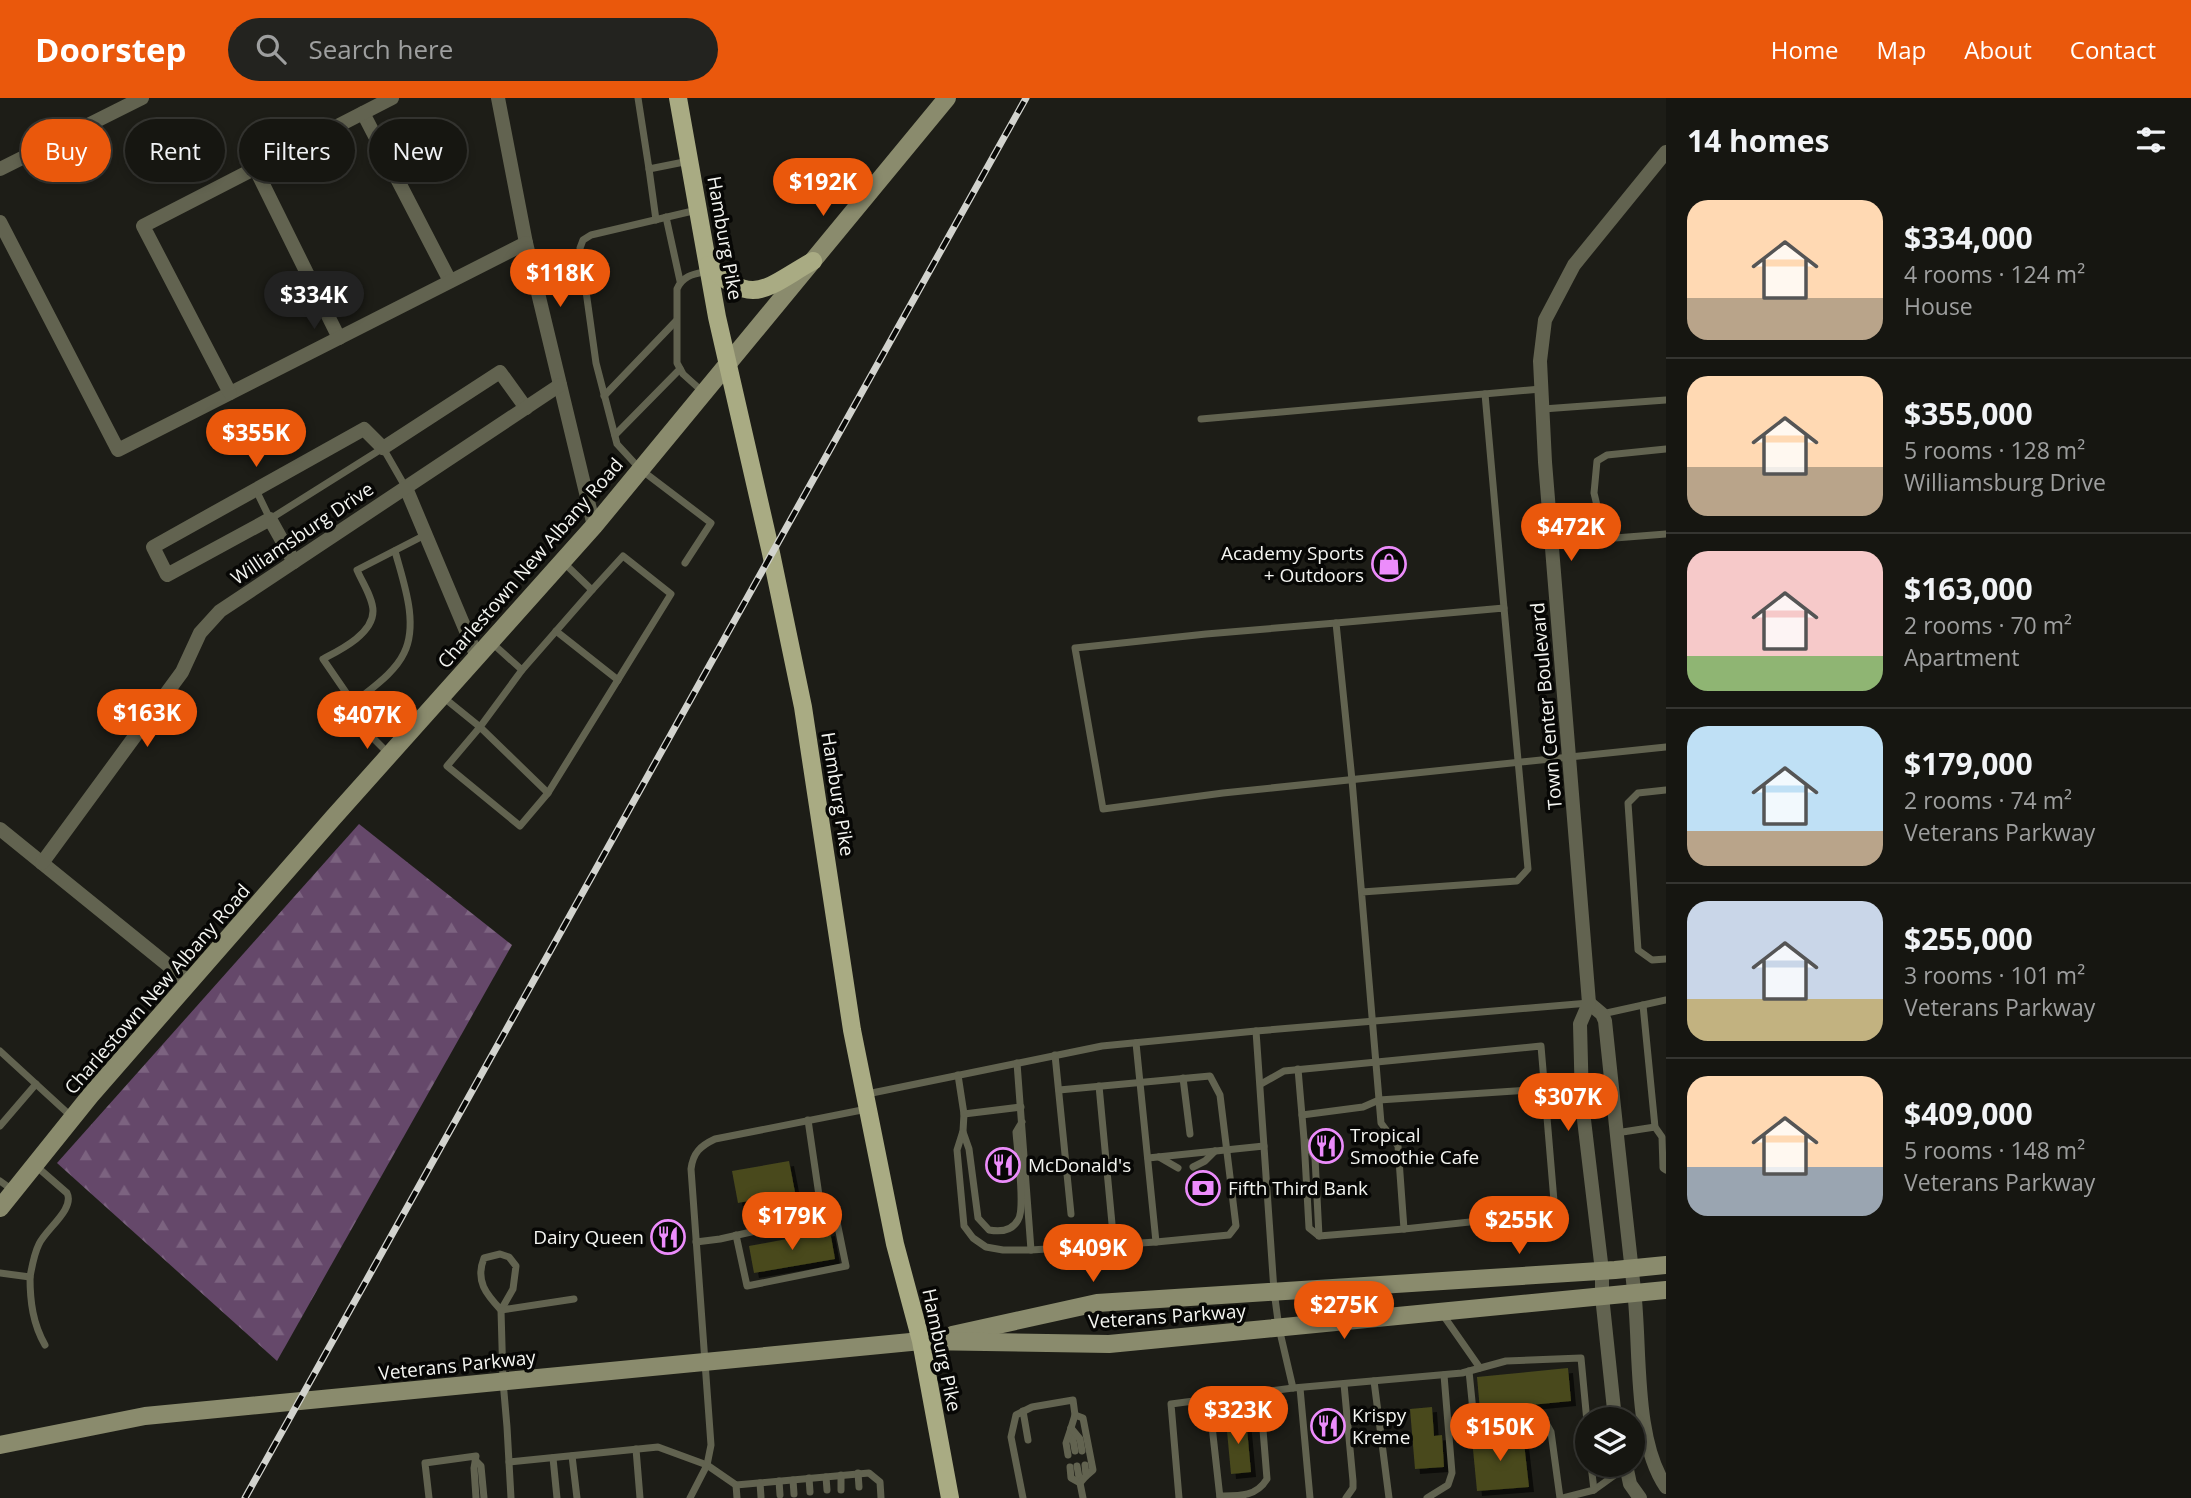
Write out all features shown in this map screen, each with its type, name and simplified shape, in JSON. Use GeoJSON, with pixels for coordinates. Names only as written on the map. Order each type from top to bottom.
{"type":"FeatureCollection","features":[{"type":"Feature","properties":{"kind":"main road","name":"Hamburg Pike"},"geometry":{"type":"LineString","coordinates":[[678,98],[717,317],[803,707],[852,1030],[895,1244],[921,1341],[950,1498]]}},
{"type":"Feature","properties":{"kind":"main road","name":"Charlestown New Albany Road"},"geometry":{"type":"LineString","coordinates":[[0,1208],[7,1186],[35,1165],[190,982],[594,526],[947,98]]}},
{"type":"Feature","properties":{"kind":"main road"},"geometry":{"type":"LineString","coordinates":[[708,268],[729,284],[752,291],[764,288],[813,261]]}},
{"type":"Feature","properties":{"kind":"main road","name":"Veterans Parkway"},"geometry":{"type":"LineString","coordinates":[[0,1445],[145,1416],[921,1341],[1097,1303],[1666,1265]]}},
{"type":"Feature","properties":{"kind":"main road","name":"Veterans Parkway"},"geometry":{"type":"LineString","coordinates":[[921,1341],[1109,1344],[1666,1290]]}},
{"type":"Feature","properties":{"kind":"street"},"geometry":{"type":"LineString","coordinates":[[0,169],[142,98]]}},
{"type":"Feature","properties":{"kind":"street"},"geometry":{"type":"LineString","coordinates":[[351,119],[391,98]]}},
{"type":"Feature","properties":{"kind":"street"},"geometry":{"type":"LineString","coordinates":[[498,98],[526,243],[594,526]]}},
{"type":"Feature","properties":{"kind":"street"},"geometry":{"type":"LineString","coordinates":[[363,113],[450,281]]}},
{"type":"Feature","properties":{"kind":"street","name":"Town Center Boulevard"},"geometry":{"type":"LineString","coordinates":[[1602,1296],[1602,1271],[1582,1103],[1580,1024],[1589,1003],[1540,361],[1545,320],[1574,265],[1666,152]]}},
{"type":"Feature","properties":{"kind":"street"},"geometry":{"type":"LineString","coordinates":[[230,393],[143,226],[239,177]]}},
{"type":"Feature","properties":{"kind":"street"},"geometry":{"type":"LineString","coordinates":[[263,182],[339,338]]}},
{"type":"Feature","properties":{"kind":"street"},"geometry":{"type":"LineString","coordinates":[[0,222],[118,450],[526,243]]}},
{"type":"Feature","properties":{"kind":"street"},"geometry":{"type":"LineString","coordinates":[[294,562],[270,519],[167,575],[153,547],[364,429],[383,448],[500,372],[526,408]]}},
{"type":"Feature","properties":{"kind":"street","name":"Williamsburg Drive"},"geometry":{"type":"LineString","coordinates":[[42,863],[181,672],[200,633],[220,611],[560,385]]}},
{"type":"Feature","properties":{"kind":"street"},"geometry":{"type":"LineString","coordinates":[[405,488],[477,657]]}},
{"type":"Feature","properties":{"kind":"street"},"geometry":{"type":"LineString","coordinates":[[0,830],[190,982]]}},
{"type":"Feature","properties":{"kind":"street"},"geometry":{"type":"LineString","coordinates":[[1589,1003],[1605,1020],[1634,1293],[1642,1411],[1666,1487]]}},
{"type":"Feature","properties":{"kind":"street"},"geometry":{"type":"LineString","coordinates":[[1602,1296],[1614,1407]]}},
{"type":"Feature","properties":{"kind":"street"},"geometry":{"type":"LineString","coordinates":[[1629,1477],[1640,1498]]}},
{"type":"Feature","properties":{"kind":"lane"},"geometry":{"type":"LineString","coordinates":[[638,98],[656,220]]}},
{"type":"Feature","properties":{"kind":"lane"},"geometry":{"type":"LineString","coordinates":[[649,169],[689,161]]}},
{"type":"Feature","properties":{"kind":"lane"},"geometry":{"type":"LineString","coordinates":[[685,563],[711,523],[640,469],[617,444],[596,363],[580,248],[583,240],[590,235],[698,210]]}},
{"type":"Feature","properties":{"kind":"lane"},"geometry":{"type":"LineString","coordinates":[[666,217],[680,281]]}},
{"type":"Feature","properties":{"kind":"lane"},"geometry":{"type":"LineString","coordinates":[[704,393],[682,374],[677,363],[677,289],[686,276],[708,268]]}},
{"type":"Feature","properties":{"kind":"lane"},"geometry":{"type":"LineString","coordinates":[[604,396],[677,320]]}},
{"type":"Feature","properties":{"kind":"lane"},"geometry":{"type":"LineString","coordinates":[[615,435],[680,369]]}},
{"type":"Feature","properties":{"kind":"lane"},"geometry":{"type":"LineString","coordinates":[[1201,419],[1542,389]]}},
{"type":"Feature","properties":{"kind":"lane"},"geometry":{"type":"LineString","coordinates":[[1362,892],[1517,881],[1528,869],[1485,394]]}},
{"type":"Feature","properties":{"kind":"lane"},"geometry":{"type":"LineString","coordinates":[[1543,409],[1666,400]]}},
{"type":"Feature","properties":{"kind":"lane"},"geometry":{"type":"LineString","coordinates":[[256,490],[270,519],[383,448],[405,488]]}},
{"type":"Feature","properties":{"kind":"lane"},"geometry":{"type":"LineString","coordinates":[[1666,449],[1607,454],[1597,461],[1594,493],[1603,531],[1615,538],[1666,534]]}},
{"type":"Feature","properties":{"kind":"lane"},"geometry":{"type":"LineString","coordinates":[[390,755],[370,735],[354,703],[323,659],[350,645],[368,626],[373,612],[357,570],[426,535]]}},
{"type":"Feature","properties":{"kind":"lane"},"geometry":{"type":"LineString","coordinates":[[354,703],[389,673],[404,653],[410,617],[407,593],[395,551]]}},
{"type":"Feature","properties":{"kind":"lane"},"geometry":{"type":"LineString","coordinates":[[623,556],[671,594],[548,793],[520,826],[447,766],[522,670],[592,590],[623,556]]}},
{"type":"Feature","properties":{"kind":"lane"},"geometry":{"type":"LineString","coordinates":[[562,562],[592,590]]}},
{"type":"Feature","properties":{"kind":"lane"},"geometry":{"type":"LineString","coordinates":[[1504,608],[1075,648],[1103,809],[1223,793],[1666,747]]}},
{"type":"Feature","properties":{"kind":"lane"},"geometry":{"type":"LineString","coordinates":[[1336,622],[1381,1123],[1398,1146],[1404,1229]]}},
{"type":"Feature","properties":{"kind":"lane"},"geometry":{"type":"LineString","coordinates":[[556,631],[618,680]]}},
{"type":"Feature","properties":{"kind":"lane"},"geometry":{"type":"LineString","coordinates":[[490,642],[522,670]]}},
{"type":"Feature","properties":{"kind":"lane"},"geometry":{"type":"LineString","coordinates":[[442,696],[480,727],[548,793]]}},
{"type":"Feature","properties":{"kind":"lane"},"geometry":{"type":"LineString","coordinates":[[1666,790],[1638,793],[1628,803],[1638,950],[1652,960],[1666,959]]}},
{"type":"Feature","properties":{"kind":"lane"},"geometry":{"type":"LineString","coordinates":[[1602,1014],[1666,1000]]}},
{"type":"Feature","properties":{"kind":"lane"},"geometry":{"type":"LineString","coordinates":[[690,1498],[707,1465],[711,1445],[691,1169],[699,1148],[715,1139],[808,1120],[958,1075],[1102,1046],[1589,1003]]}},
{"type":"Feature","properties":{"kind":"lane"},"geometry":{"type":"LineString","coordinates":[[1643,1005],[1655,1127],[1662,1137],[1663,1168],[1666,1170]]}},
{"type":"Feature","properties":{"kind":"lane"},"geometry":{"type":"LineString","coordinates":[[1256,1031],[1274,1291],[1279,1328],[1296,1388],[1310,1498]]}},
{"type":"Feature","properties":{"kind":"lane"},"geometry":{"type":"LineString","coordinates":[[1136,1043],[1157,1242]]}},
{"type":"Feature","properties":{"kind":"lane"},"geometry":{"type":"LineString","coordinates":[[1261,1084],[1284,1071],[1298,1069],[1541,1046],[1555,1213],[1319,1236],[1309,1228],[1298,1069]]}},
{"type":"Feature","properties":{"kind":"lane"},"geometry":{"type":"LineString","coordinates":[[0,1051],[73,1118]]}},
{"type":"Feature","properties":{"kind":"lane"},"geometry":{"type":"LineString","coordinates":[[1055,1055],[1071,1214]]}},
{"type":"Feature","properties":{"kind":"lane"},"geometry":{"type":"LineString","coordinates":[[1017,1063],[1031,1250]]}},
{"type":"Feature","properties":{"kind":"lane"},"geometry":{"type":"LineString","coordinates":[[958,1075],[964,1114],[963,1131],[957,1150],[964,1226],[973,1238],[986,1247],[1031,1250],[1157,1242],[1229,1235],[1236,1227],[1220,1095],[1210,1076],[1059,1090]]}},
{"type":"Feature","properties":{"kind":"lane"},"geometry":{"type":"LineString","coordinates":[[1183,1079],[1190,1134]]}},
{"type":"Feature","properties":{"kind":"lane"},"geometry":{"type":"LineString","coordinates":[[0,1126],[36,1084]]}},
{"type":"Feature","properties":{"kind":"lane"},"geometry":{"type":"LineString","coordinates":[[1099,1086],[1114,1245]]}},
{"type":"Feature","properties":{"kind":"lane"},"geometry":{"type":"LineString","coordinates":[[1302,1115],[1363,1107],[1379,1100],[1545,1089]]}},
{"type":"Feature","properties":{"kind":"lane"},"geometry":{"type":"LineString","coordinates":[[964,1114],[1021,1107]]}},
{"type":"Feature","properties":{"kind":"lane"},"geometry":{"type":"LineString","coordinates":[[808,1120],[822,1216]]}},
{"type":"Feature","properties":{"kind":"lane"},"geometry":{"type":"LineString","coordinates":[[963,1131],[969,1149],[978,1218],[989,1230],[1001,1232],[1020,1219],[1022,1205],[1016,1132],[1022,1122]]}},
{"type":"Feature","properties":{"kind":"lane"},"geometry":{"type":"LineString","coordinates":[[1616,1133],[1655,1127]]}},
{"type":"Feature","properties":{"kind":"lane"},"geometry":{"type":"LineString","coordinates":[[1148,1158],[1264,1146]]}},
{"type":"Feature","properties":{"kind":"lane"},"geometry":{"type":"LineString","coordinates":[[1193,1167],[1205,1161],[1215,1151]]}},
{"type":"Feature","properties":{"kind":"lane"},"geometry":{"type":"LineString","coordinates":[[1159,1157],[1178,1168]]}},
{"type":"Feature","properties":{"kind":"lane"},"geometry":{"type":"LineString","coordinates":[[35,1165],[70,1198],[69,1205],[37,1247],[30,1277],[33,1316],[37,1332],[45,1345]]}},
{"type":"Feature","properties":{"kind":"lane"},"geometry":{"type":"LineString","coordinates":[[696,1242],[736,1236],[822,1216],[837,1222],[846,1266],[747,1286],[736,1236]]}},
{"type":"Feature","properties":{"kind":"lane"},"geometry":{"type":"LineString","coordinates":[[1072,1234],[1074,1247]]}},
{"type":"Feature","properties":{"kind":"lane"},"geometry":{"type":"LineString","coordinates":[[501,1310],[485,1293],[480,1269],[484,1258],[500,1254],[509,1256],[516,1266],[513,1289],[501,1310],[502,1381],[511,1498]]}},
{"type":"Feature","properties":{"kind":"lane"},"geometry":{"type":"LineString","coordinates":[[0,1273],[30,1277]]}},
{"type":"Feature","properties":{"kind":"lane"},"geometry":{"type":"LineString","coordinates":[[501,1310],[574,1299]]}},
{"type":"Feature","properties":{"kind":"lane"},"geometry":{"type":"LineString","coordinates":[[1440,1311],[1480,1368]]}},
{"type":"Feature","properties":{"kind":"lane"},"geometry":{"type":"LineString","coordinates":[[1179,1498],[1171,1404],[1296,1388],[1469,1371],[1506,1361],[1581,1358],[1586,1407]]}},
{"type":"Feature","properties":{"kind":"lane"},"geometry":{"type":"LineString","coordinates":[[1469,1371],[1473,1411],[1482,1419],[1541,1414],[1551,1432],[1562,1498],[1594,1490],[1611,1477]]}},
{"type":"Feature","properties":{"kind":"lane"},"geometry":{"type":"LineString","coordinates":[[1427,1498],[1448,1485],[1452,1473],[1444,1374]]}},
{"type":"Feature","properties":{"kind":"lane"},"geometry":{"type":"LineString","coordinates":[[1374,1381],[1389,1498]]}},
{"type":"Feature","properties":{"kind":"lane"},"geometry":{"type":"LineString","coordinates":[[1344,1384],[1353,1481],[1353,1488],[1346,1498]]}},
{"type":"Feature","properties":{"kind":"lane"},"geometry":{"type":"LineString","coordinates":[[1209,1399],[1220,1497],[1249,1494],[1262,1487],[1267,1479],[1260,1393]]}},
{"type":"Feature","properties":{"kind":"lane"},"geometry":{"type":"LineString","coordinates":[[1023,1498],[1011,1437],[1016,1415],[1032,1407],[1073,1400],[1076,1415],[1071,1428],[1066,1443],[1075,1452],[1080,1439],[1071,1428]]}},
{"type":"Feature","properties":{"kind":"lane"},"geometry":{"type":"LineString","coordinates":[[1023,1411],[1028,1440]]}},
{"type":"Feature","properties":{"kind":"lane"},"geometry":{"type":"LineString","coordinates":[[1076,1415],[1083,1418],[1093,1470],[1080,1483]]}},
{"type":"Feature","properties":{"kind":"lane"},"geometry":{"type":"LineString","coordinates":[[509,1462],[658,1447],[707,1465],[736,1485],[869,1473],[880,1482],[881,1498]]}},
{"type":"Feature","properties":{"kind":"lane"},"geometry":{"type":"LineString","coordinates":[[636,1449],[640,1498]]}},
{"type":"Feature","properties":{"kind":"lane"},"geometry":{"type":"LineString","coordinates":[[572,1456],[577,1498]]}},
{"type":"Feature","properties":{"kind":"lane"},"geometry":{"type":"LineString","coordinates":[[429,1498],[425,1462],[476,1458]]}},
{"type":"Feature","properties":{"kind":"lane"},"geometry":{"type":"LineString","coordinates":[[476,1458],[476,1498]]}},
{"type":"Feature","properties":{"kind":"lane"},"geometry":{"type":"LineString","coordinates":[[476,1458],[481,1466],[484,1498]]}},
{"type":"Feature","properties":{"kind":"lane"},"geometry":{"type":"LineString","coordinates":[[553,1458],[557,1498]]}},
{"type":"Feature","properties":{"kind":"lane"},"geometry":{"type":"LineString","coordinates":[[1083,1498],[1077,1466],[1087,1476]]}},
{"type":"Feature","properties":{"kind":"lane"},"geometry":{"type":"LineString","coordinates":[[858,1474],[859,1487]]}},
{"type":"Feature","properties":{"kind":"lane"},"geometry":{"type":"LineString","coordinates":[[841,1475],[841,1490]]}},
{"type":"Feature","properties":{"kind":"lane"},"geometry":{"type":"LineString","coordinates":[[826,1476],[827,1490]]}},
{"type":"Feature","properties":{"kind":"lane"},"geometry":{"type":"LineString","coordinates":[[1592,1477],[1594,1490]]}},
{"type":"Feature","properties":{"kind":"lane"},"geometry":{"type":"LineString","coordinates":[[809,1478],[810,1492]]}},
{"type":"Feature","properties":{"kind":"lane"},"geometry":{"type":"LineString","coordinates":[[793,1480],[794,1494]]}},
{"type":"Feature","properties":{"kind":"lane"},"geometry":{"type":"LineString","coordinates":[[779,1481],[779,1495]]}},
{"type":"Feature","properties":{"kind":"lane"},"geometry":{"type":"LineString","coordinates":[[760,1483],[761,1497]]}},
{"type":"Feature","properties":{"kind":"lane"},"geometry":{"type":"LineString","coordinates":[[736,1485],[737,1498]]}},
{"type":"Feature","properties":{"kind":"green space"},"geometry":{"type":"Polygon","coordinates":[[[359,824],[512,945],[277,1361],[57,1163],[359,824]]]}},
{"type":"Feature","properties":{"kind":"building"},"geometry":{"type":"Polygon","coordinates":[[[789,1161],[795,1192],[738,1203],[732,1171],[789,1161]]]}},
{"type":"Feature","properties":{"kind":"building"},"geometry":{"type":"Polygon","coordinates":[[[830,1231],[835,1259],[754,1273],[749,1246],[830,1231]]]}},
{"type":"Feature","properties":{"kind":"building"},"geometry":{"type":"Polygon","coordinates":[[[1568,1368],[1571,1401],[1480,1410],[1477,1377],[1568,1368]]]}},
{"type":"Feature","properties":{"kind":"building"},"geometry":{"type":"Polygon","coordinates":[[[1432,1407],[1434,1436],[1442,1435],[1444,1467],[1415,1469],[1410,1409],[1432,1407]]]}},
{"type":"Feature","properties":{"kind":"building"},"geometry":{"type":"Polygon","coordinates":[[[1246,1418],[1251,1472],[1231,1474],[1226,1420],[1246,1418]]]}},
{"type":"Feature","properties":{"kind":"building"},"geometry":{"type":"Polygon","coordinates":[[[1523,1434],[1529,1487],[1477,1491],[1472,1439],[1523,1434]]]}},
{"type":"Feature","properties":{"kind":"railway"},"geometry":{"type":"LineString","coordinates":[[245,1498],[1026,98]]}},
{"type":"Feature","properties":{"kind":"place","name":"Academy Sports + Outdoors"},"geometry":{"type":"Point","coordinates":[1389,564]}},
{"type":"Feature","properties":{"kind":"place","name":"Tropical Smoothie Cafe"},"geometry":{"type":"Point","coordinates":[1326,1146]}},
{"type":"Feature","properties":{"kind":"place","name":"McDonald's"},"geometry":{"type":"Point","coordinates":[1003,1165]}},
{"type":"Feature","properties":{"kind":"place","name":"Fifth Third Bank"},"geometry":{"type":"Point","coordinates":[1203,1188]}},
{"type":"Feature","properties":{"kind":"place","name":"Dairy Queen"},"geometry":{"type":"Point","coordinates":[668,1237]}},
{"type":"Feature","properties":{"kind":"place","name":"Krispy Kreme"},"geometry":{"type":"Point","coordinates":[1328,1426]}}]}
